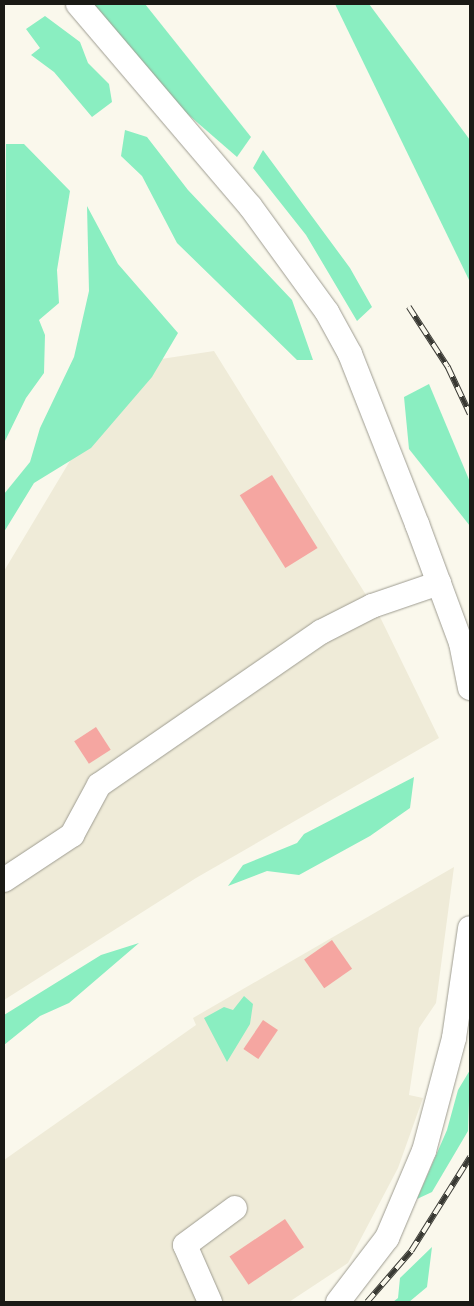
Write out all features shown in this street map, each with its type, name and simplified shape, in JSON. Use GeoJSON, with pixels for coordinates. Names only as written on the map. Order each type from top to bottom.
{"type":"FeatureCollection","features":[{"type":"Feature","properties":{"kind":"street"},"geometry":{"type":"LineString","coordinates":[[78,4],[250,206],[308,281],[350,354],[461,642],[470,688]]}},
{"type":"Feature","properties":{"kind":"street"},"geometry":{"type":"LineString","coordinates":[[4,880],[72,835],[99,785],[266,670],[344,618],[439,583]]}},
{"type":"Feature","properties":{"kind":"street"},"geometry":{"type":"LineString","coordinates":[[338,1302],[387,1238],[424,1151],[454,1038],[470,928]]}},
{"type":"Feature","properties":{"kind":"street"},"geometry":{"type":"LineString","coordinates":[[210,1302],[185,1245],[235,1208]]}},
{"type":"Feature","properties":{"kind":"shaded area"},"geometry":{"type":"Polygon","coordinates":[[[214,351],[381,619],[439,738],[196,878],[4,1000],[4,571],[128,364],[214,351]]]}},
{"type":"Feature","properties":{"kind":"shaded area"},"geometry":{"type":"Polygon","coordinates":[[[454,867],[436,1003],[419,1028],[409,1095],[423,1098],[398,1168],[348,1263],[289,1302],[4,1302],[4,1160],[196,1025],[193,1018],[454,867]]]}},
{"type":"Feature","properties":{"kind":"green space"},"geometry":{"type":"Polygon","coordinates":[[[90,4],[145,4],[251,137],[237,157],[176,104],[90,4]]]}},
{"type":"Feature","properties":{"kind":"green space"},"geometry":{"type":"Polygon","coordinates":[[[335,4],[369,4],[470,140],[470,282],[335,4]]]}},
{"type":"Feature","properties":{"kind":"green space"},"geometry":{"type":"Polygon","coordinates":[[[45,16],[80,42],[88,63],[109,84],[112,102],[92,117],[54,72],[31,55],[40,48],[26,29],[45,16]]]}},
{"type":"Feature","properties":{"kind":"green space"},"geometry":{"type":"Polygon","coordinates":[[[125,130],[147,137],[188,190],[292,300],[313,360],[297,360],[177,243],[142,176],[121,156],[125,130]]]}},
{"type":"Feature","properties":{"kind":"green space"},"geometry":{"type":"Polygon","coordinates":[[[6,144],[24,144],[70,191],[57,270],[59,303],[39,320],[45,335],[44,373],[26,398],[4,443],[6,144]]]}},
{"type":"Feature","properties":{"kind":"green space"},"geometry":{"type":"Polygon","coordinates":[[[263,150],[350,268],[372,307],[357,321],[306,235],[253,168],[263,150]]]}},
{"type":"Feature","properties":{"kind":"green space"},"geometry":{"type":"Polygon","coordinates":[[[87,206],[118,264],[178,333],[152,377],[91,448],[34,483],[4,532],[4,494],[30,462],[40,428],[74,357],[89,291],[87,206]]]}},
{"type":"Feature","properties":{"kind":"green space"},"geometry":{"type":"Polygon","coordinates":[[[429,384],[470,482],[470,526],[409,449],[404,397],[429,384]]]}},
{"type":"Feature","properties":{"kind":"green space"},"geometry":{"type":"Polygon","coordinates":[[[414,777],[410,808],[370,836],[299,875],[267,871],[228,886],[243,865],[297,843],[304,834],[414,777]]]}},
{"type":"Feature","properties":{"kind":"green space"},"geometry":{"type":"Polygon","coordinates":[[[139,943],[69,1003],[40,1016],[4,1045],[4,1015],[101,955],[139,943]]]}},
{"type":"Feature","properties":{"kind":"green space"},"geometry":{"type":"Polygon","coordinates":[[[244,996],[253,1004],[250,1024],[227,1062],[204,1018],[224,1007],[233,1010],[244,996]]]}},
{"type":"Feature","properties":{"kind":"green space"},"geometry":{"type":"Polygon","coordinates":[[[470,1070],[468,1131],[432,1192],[417,1199],[447,1130],[458,1090],[470,1070]]]}},
{"type":"Feature","properties":{"kind":"green space"},"geometry":{"type":"Polygon","coordinates":[[[432,1247],[427,1287],[409,1302],[393,1302],[398,1298],[400,1278],[432,1247]]]}},
{"type":"Feature","properties":{"kind":"building"},"geometry":{"type":"Polygon","coordinates":[[[272,475],[318,548],[285,568],[240,495],[272,475]]]}},
{"type":"Feature","properties":{"kind":"building"},"geometry":{"type":"Polygon","coordinates":[[[96,727],[111,750],[89,764],[74,741],[96,727]]]}},
{"type":"Feature","properties":{"kind":"building"},"geometry":{"type":"Polygon","coordinates":[[[332,940],[352,969],[324,988],[304,960],[332,940]]]}},
{"type":"Feature","properties":{"kind":"building"},"geometry":{"type":"Polygon","coordinates":[[[263,1020],[278,1030],[258,1059],[243,1049],[263,1020]]]}},
{"type":"Feature","properties":{"kind":"building"},"geometry":{"type":"Polygon","coordinates":[[[285,1219],[304,1247],[248,1285],[229,1256],[285,1219]]]}},
{"type":"Feature","properties":{"kind":"railway"},"geometry":{"type":"LineString","coordinates":[[409,307],[448,367],[470,414]]}},
{"type":"Feature","properties":{"kind":"railway"},"geometry":{"type":"LineString","coordinates":[[367,1302],[411,1251],[470,1157]]}}]}
